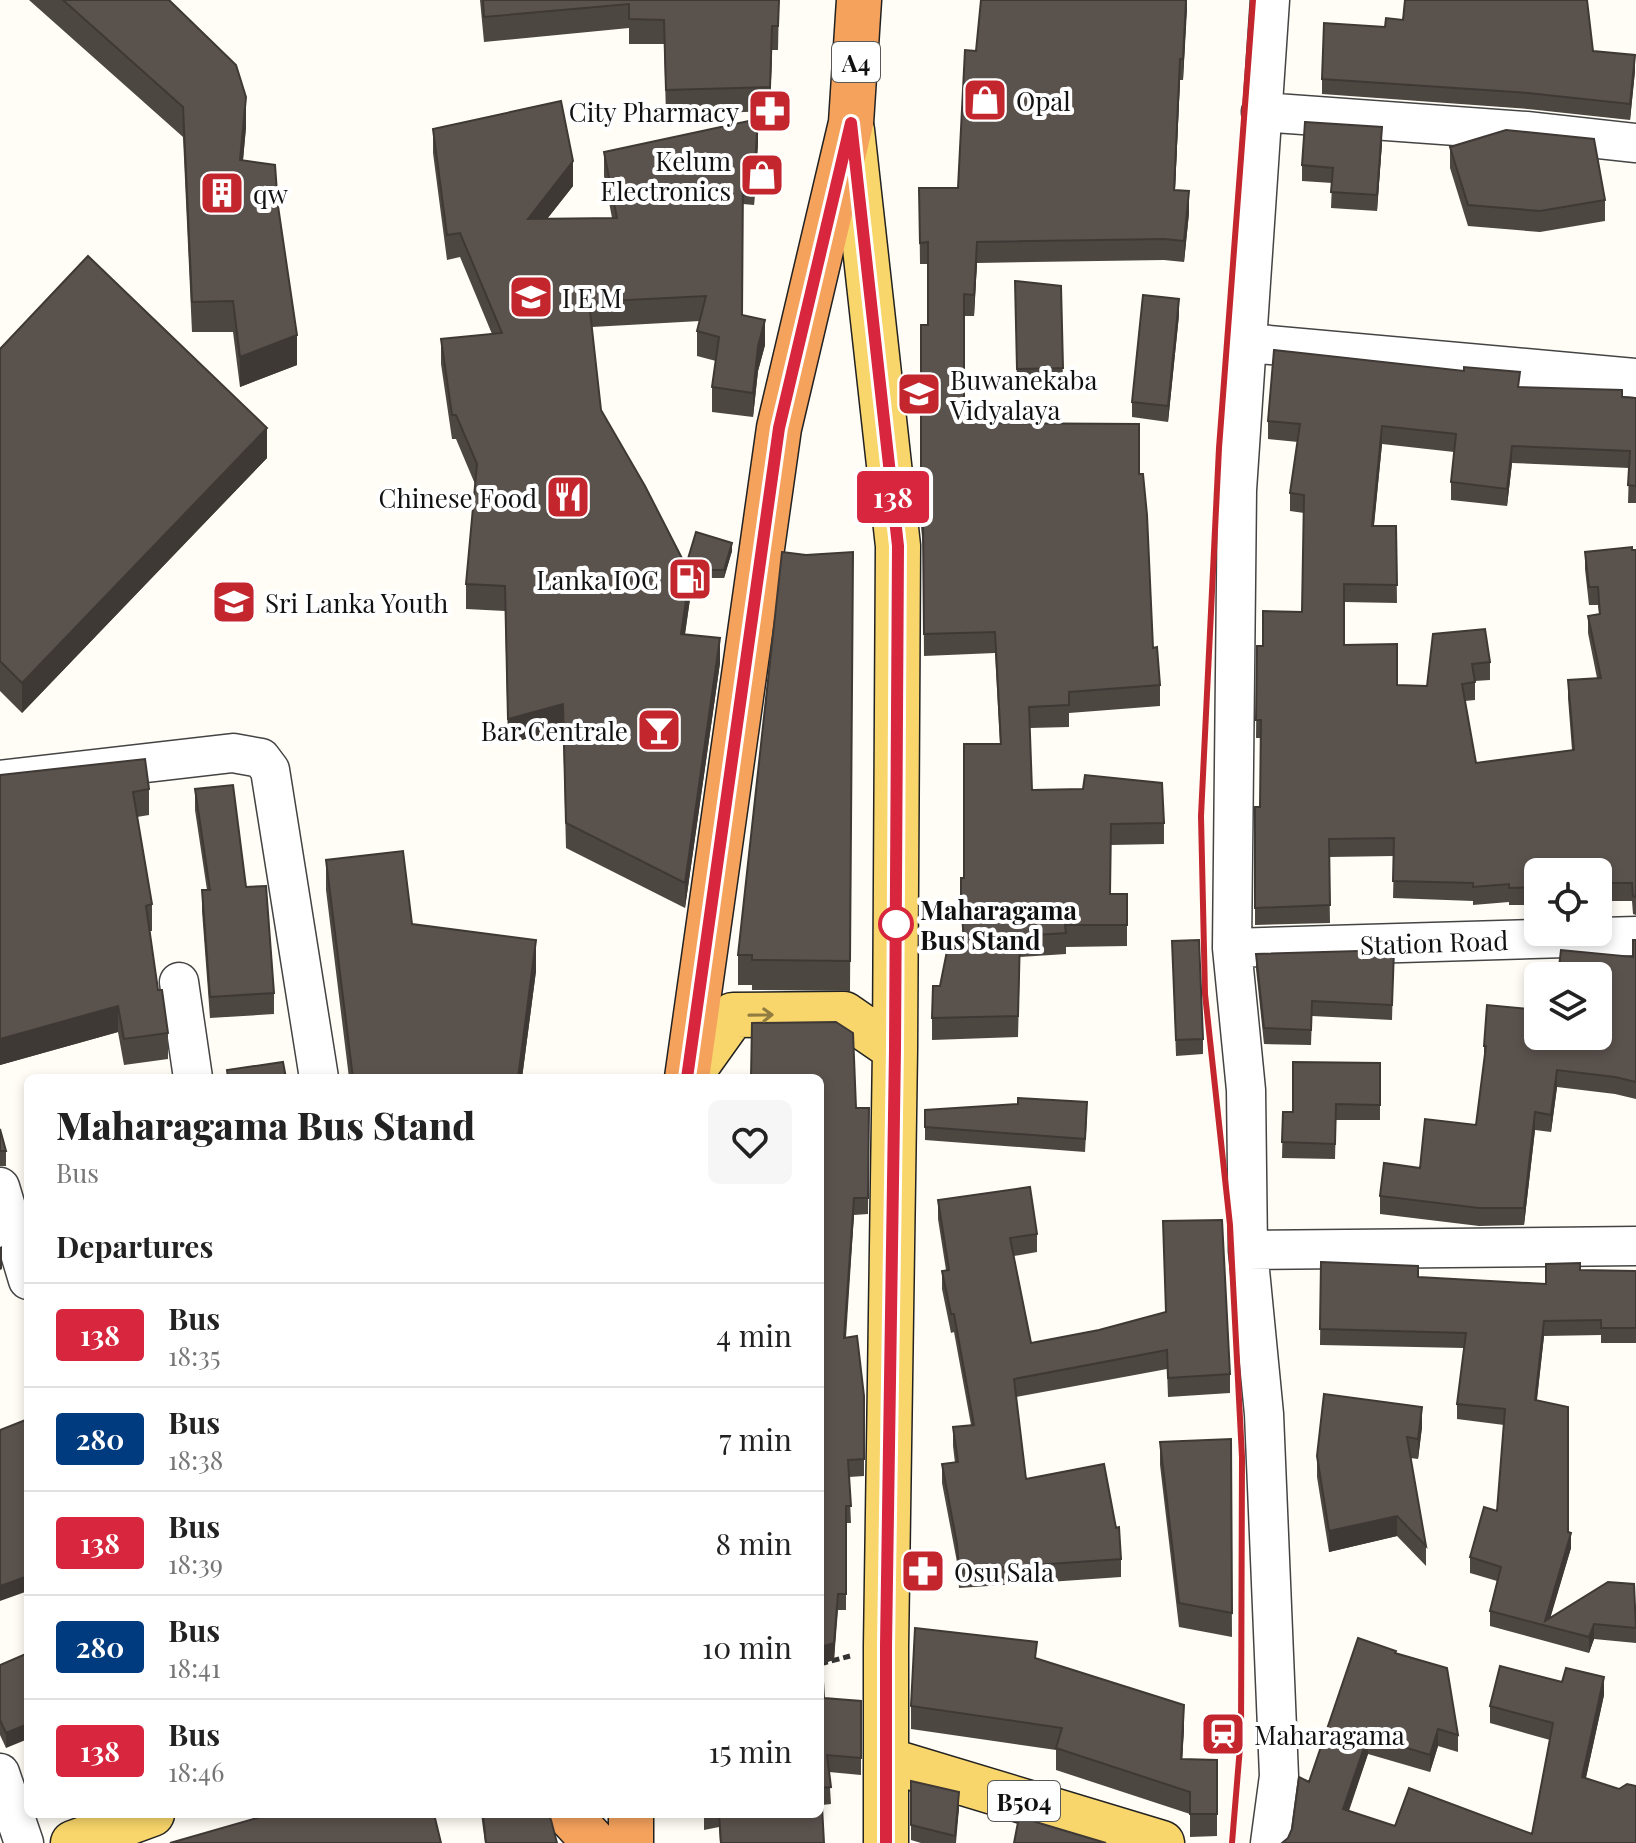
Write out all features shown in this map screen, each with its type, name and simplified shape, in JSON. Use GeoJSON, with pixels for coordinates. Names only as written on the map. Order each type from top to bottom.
{"type":"FeatureCollection","features":[{"type":"Feature","properties":{"kind":"highway","name":"A4"},"geometry":{"type":"LineString","coordinates":[[688,1074],[779,428],[851,123],[859,0]]}},
{"type":"Feature","properties":{"kind":"highway"},"geometry":{"type":"LineString","coordinates":[[572,1818],[595,1843]]}},
{"type":"Feature","properties":{"kind":"highway"},"geometry":{"type":"LineString","coordinates":[[631,1818],[631,1843]]}},
{"type":"Feature","properties":{"kind":"main road"},"geometry":{"type":"LineString","coordinates":[[851,123],[898,546],[886,1843]]}},
{"type":"Feature","properties":{"kind":"main road"},"geometry":{"type":"LineString","coordinates":[[690,1074],[733,1015],[844,1014],[895,1049]]}},
{"type":"Feature","properties":{"kind":"main road","name":"B504"},"geometry":{"type":"LineString","coordinates":[[887,1760],[1162,1843]]}},
{"type":"Feature","properties":{"kind":"main road"},"geometry":{"type":"LineString","coordinates":[[73,1843],[141,1818]]}},
{"type":"Feature","properties":{"kind":"street"},"geometry":{"type":"LineString","coordinates":[[1270,0],[1237,490],[1232,948],[1246,1090],[1248,1250],[1264,1414],[1279,1776],[1270,1843]]}},
{"type":"Feature","properties":{"kind":"street"},"geometry":{"type":"LineString","coordinates":[[1261,112],[1526,131],[1636,143]]}},
{"type":"Feature","properties":{"kind":"street"},"geometry":{"type":"LineString","coordinates":[[1248,343],[1636,378]]}},
{"type":"Feature","properties":{"kind":"street"},"geometry":{"type":"LineString","coordinates":[[0,780],[233,753],[261,758],[270,770],[318,1074]]}},
{"type":"Feature","properties":{"kind":"street","name":"Station Road"},"geometry":{"type":"LineString","coordinates":[[1232,948],[1636,936]]}},
{"type":"Feature","properties":{"kind":"street"},"geometry":{"type":"LineString","coordinates":[[179,982],[192,1074]]}},
{"type":"Feature","properties":{"kind":"street"},"geometry":{"type":"LineString","coordinates":[[0,1187],[24,1267]]}},
{"type":"Feature","properties":{"kind":"street"},"geometry":{"type":"LineString","coordinates":[[1248,1250],[1636,1246]]}},
{"type":"Feature","properties":{"kind":"street"},"geometry":{"type":"LineString","coordinates":[[0,1773],[24,1843]]}},
{"type":"Feature","properties":{"kind":"building","name":"qw"},"geometry":{"type":"Polygon","coordinates":[[[63,0],[169,0],[236,65],[246,97],[240,160],[275,165],[297,335],[240,357],[233,301],[192,302],[183,107],[63,0]]]}},
{"type":"Feature","properties":{"kind":"building"},"geometry":{"type":"Polygon","coordinates":[[[483,0],[779,0],[778,26],[772,26],[770,87],[666,90],[664,20],[629,19],[629,4],[484,17],[483,0]]]}},
{"type":"Feature","properties":{"kind":"building"},"geometry":{"type":"Polygon","coordinates":[[[981,0],[1186,0],[1174,190],[1189,191],[1184,241],[977,242],[974,295],[964,294],[964,423],[1139,424],[1139,474],[1143,474],[1147,515],[1153,648],[1157,647],[1160,685],[1069,692],[1069,705],[1029,707],[1032,790],[1083,789],[1085,775],[1162,783],[1164,823],[1111,824],[1110,894],[1127,894],[1127,925],[1065,925],[1066,933],[1020,936],[1018,1016],[932,1018],[933,986],[940,986],[949,941],[964,944],[961,878],[964,878],[964,744],[1001,744],[995,632],[924,634],[923,525],[918,477],[921,477],[921,325],[928,325],[928,242],[920,243],[919,188],[958,188],[965,50],[976,51],[981,0]]]}},
{"type":"Feature","properties":{"kind":"building"},"geometry":{"type":"Polygon","coordinates":[[[1405,0],[1587,0],[1593,51],[1635,55],[1630,104],[1528,93],[1322,79],[1324,23],[1385,27],[1386,18],[1403,20],[1405,0]]]}},
{"type":"Feature","properties":{"kind":"building"},"geometry":{"type":"Polygon","coordinates":[[[561,101],[573,161],[528,219],[617,218],[604,152],[758,119],[754,180],[743,179],[742,315],[765,320],[758,346],[753,393],[712,387],[719,337],[697,331],[706,296],[589,302],[601,410],[645,486],[690,574],[681,634],[720,638],[685,883],[566,823],[563,704],[508,719],[505,586],[466,584],[477,464],[456,415],[452,415],[441,339],[502,333],[460,233],[447,235],[433,129],[561,101]]]}},
{"type":"Feature","properties":{"kind":"building"},"geometry":{"type":"Polygon","coordinates":[[[1305,122],[1382,127],[1377,195],[1331,192],[1333,168],[1302,165],[1305,122]]]}},
{"type":"Feature","properties":{"kind":"building"},"geometry":{"type":"Polygon","coordinates":[[[1506,130],[1594,139],[1605,200],[1540,211],[1468,205],[1450,147],[1506,130]]]}},
{"type":"Feature","properties":{"kind":"building"},"geometry":{"type":"Polygon","coordinates":[[[88,256],[267,428],[22,683],[0,661],[0,349],[88,256]]]}},
{"type":"Feature","properties":{"kind":"building"},"geometry":{"type":"Polygon","coordinates":[[[1015,281],[1061,286],[1063,368],[1017,369],[1015,281]]]}},
{"type":"Feature","properties":{"kind":"building"},"geometry":{"type":"Polygon","coordinates":[[[1143,295],[1179,299],[1168,406],[1132,402],[1143,295]]]}},
{"type":"Feature","properties":{"kind":"building"},"geometry":{"type":"Polygon","coordinates":[[[1274,350],[1464,371],[1464,367],[1520,372],[1518,387],[1622,390],[1622,397],[1636,398],[1636,486],[1628,485],[1630,451],[1512,446],[1507,489],[1451,482],[1456,434],[1382,426],[1372,526],[1396,526],[1397,585],[1344,584],[1344,645],[1397,644],[1397,685],[1427,686],[1433,634],[1485,629],[1490,662],[1472,664],[1475,682],[1462,684],[1476,763],[1574,750],[1568,680],[1601,678],[1588,616],[1600,614],[1598,587],[1589,587],[1585,552],[1632,547],[1636,550],[1636,897],[1633,896],[1632,883],[1612,883],[1612,858],[1524,858],[1524,887],[1509,888],[1509,884],[1473,887],[1473,883],[1393,881],[1394,838],[1329,839],[1330,905],[1255,908],[1255,807],[1260,807],[1261,720],[1256,720],[1257,646],[1263,646],[1263,611],[1302,612],[1304,495],[1290,493],[1300,424],[1268,421],[1274,350]]]}},
{"type":"Feature","properties":{"kind":"building"},"geometry":{"type":"Polygon","coordinates":[[[696,532],[732,543],[724,570],[712,570],[687,562],[696,532]]]}},
{"type":"Feature","properties":{"kind":"building"},"geometry":{"type":"Polygon","coordinates":[[[782,552],[806,555],[853,552],[850,961],[752,960],[752,955],[738,955],[782,552]]]}},
{"type":"Feature","properties":{"kind":"building"},"geometry":{"type":"Polygon","coordinates":[[[145,759],[149,789],[133,792],[152,904],[146,906],[158,990],[162,990],[168,1033],[124,1039],[118,1006],[0,1039],[0,775],[145,759]]]}},
{"type":"Feature","properties":{"kind":"building"},"geometry":{"type":"Polygon","coordinates":[[[233,785],[246,887],[266,886],[274,993],[210,997],[202,890],[210,890],[195,789],[233,785]]]}},
{"type":"Feature","properties":{"kind":"building"},"geometry":{"type":"Polygon","coordinates":[[[403,851],[412,924],[536,940],[519,1074],[353,1074],[326,860],[403,851]]]}},
{"type":"Feature","properties":{"kind":"building"},"geometry":{"type":"Polygon","coordinates":[[[1199,940],[1203,1039],[1176,1040],[1172,941],[1199,940]]]}},
{"type":"Feature","properties":{"kind":"building"},"geometry":{"type":"Polygon","coordinates":[[[1633,940],[1636,940],[1636,1082],[1557,1070],[1551,1115],[1535,1112],[1524,1208],[1479,1208],[1380,1196],[1384,1163],[1420,1168],[1425,1119],[1476,1125],[1486,1046],[1487,1005],[1524,1009],[1524,1050],[1612,1050],[1612,962],[1560,962],[1561,950],[1633,957],[1633,940]]]}},
{"type":"Feature","properties":{"kind":"building"},"geometry":{"type":"Polygon","coordinates":[[[1394,950],[1392,1005],[1312,1001],[1311,1030],[1264,1028],[1256,954],[1394,950]]]}},
{"type":"Feature","properties":{"kind":"building"},"geometry":{"type":"Polygon","coordinates":[[[836,1022],[853,1033],[856,1108],[869,1108],[868,1198],[854,1198],[844,1338],[857,1336],[864,1396],[864,1459],[848,1460],[851,1506],[846,1506],[846,1594],[838,1594],[834,1643],[824,1646],[824,1074],[751,1074],[752,1023],[836,1022]]]}},
{"type":"Feature","properties":{"kind":"building"},"geometry":{"type":"Polygon","coordinates":[[[283,1062],[285,1074],[228,1074],[227,1070],[283,1062]]]}},
{"type":"Feature","properties":{"kind":"building"},"geometry":{"type":"Polygon","coordinates":[[[1293,1062],[1380,1063],[1380,1105],[1336,1104],[1335,1144],[1282,1142],[1283,1112],[1293,1112],[1293,1062]]]}},
{"type":"Feature","properties":{"kind":"building"},"geometry":{"type":"Polygon","coordinates":[[[1018,1098],[1087,1102],[1085,1139],[925,1127],[925,1110],[1018,1104],[1018,1098]]]}},
{"type":"Feature","properties":{"kind":"building"},"geometry":{"type":"Polygon","coordinates":[[[0,1129],[6,1151],[0,1151],[0,1129]]]}},
{"type":"Feature","properties":{"kind":"building"},"geometry":{"type":"Polygon","coordinates":[[[1030,1187],[1037,1234],[1010,1238],[1031,1343],[1099,1330],[1166,1312],[1163,1221],[1222,1220],[1230,1374],[1168,1378],[1167,1350],[1014,1379],[1026,1479],[1104,1464],[1116,1528],[1119,1527],[1121,1559],[959,1570],[942,1464],[958,1462],[953,1427],[974,1425],[954,1314],[951,1314],[942,1271],[949,1270],[938,1200],[1030,1187]]]}},
{"type":"Feature","properties":{"kind":"building"},"geometry":{"type":"Polygon","coordinates":[[[1321,1262],[1418,1266],[1418,1277],[1546,1284],[1546,1264],[1580,1263],[1580,1270],[1636,1271],[1636,1328],[1601,1328],[1601,1320],[1544,1321],[1535,1400],[1568,1407],[1568,1532],[1571,1533],[1545,1621],[1608,1582],[1634,1584],[1636,1628],[1594,1624],[1589,1637],[1490,1611],[1501,1567],[1470,1557],[1484,1507],[1497,1511],[1505,1409],[1457,1404],[1466,1333],[1320,1329],[1321,1262]]]}},
{"type":"Feature","properties":{"kind":"building"},"geometry":{"type":"Polygon","coordinates":[[[1324,1394],[1422,1407],[1418,1439],[1407,1437],[1426,1546],[1397,1516],[1329,1531],[1317,1456],[1324,1394]]]}},
{"type":"Feature","properties":{"kind":"building"},"geometry":{"type":"Polygon","coordinates":[[[24,1421],[24,1577],[0,1586],[0,1430],[24,1421]]]}},
{"type":"Feature","properties":{"kind":"building"},"geometry":{"type":"Polygon","coordinates":[[[1231,1439],[1232,1613],[1179,1603],[1160,1442],[1231,1439]]]}},
{"type":"Feature","properties":{"kind":"building"},"geometry":{"type":"Polygon","coordinates":[[[915,1628],[1037,1642],[1035,1658],[1184,1705],[1181,1759],[1217,1760],[1217,1814],[1190,1814],[1190,1792],[1056,1748],[1062,1728],[911,1706],[915,1628]]]}},
{"type":"Feature","properties":{"kind":"building"},"geometry":{"type":"Polygon","coordinates":[[[1358,1638],[1447,1668],[1458,1735],[1438,1729],[1430,1755],[1368,1736],[1343,1809],[1395,1826],[1409,1788],[1532,1834],[1553,1723],[1490,1706],[1500,1666],[1562,1682],[1566,1668],[1604,1677],[1582,1777],[1619,1789],[1627,1784],[1636,1786],[1636,1843],[1282,1843],[1292,1829],[1299,1777],[1309,1782],[1358,1638]]]}},
{"type":"Feature","properties":{"kind":"building"},"geometry":{"type":"Polygon","coordinates":[[[24,1655],[24,1726],[6,1733],[0,1720],[0,1665],[24,1655]]]}},
{"type":"Feature","properties":{"kind":"building"},"geometry":{"type":"Polygon","coordinates":[[[824,1698],[861,1701],[861,1758],[827,1755],[831,1787],[824,1788],[824,1698]]]}},
{"type":"Feature","properties":{"kind":"building"},"geometry":{"type":"Polygon","coordinates":[[[911,1781],[959,1792],[955,1836],[911,1825],[911,1781]]]}},
{"type":"Feature","properties":{"kind":"building"},"geometry":{"type":"Polygon","coordinates":[[[1019,1817],[1106,1843],[1014,1843],[1019,1817]]]}},
{"type":"Feature","properties":{"kind":"building"},"geometry":{"type":"Polygon","coordinates":[[[257,1818],[435,1818],[441,1843],[170,1843],[257,1818]]]}},
{"type":"Feature","properties":{"kind":"building"},"geometry":{"type":"Polygon","coordinates":[[[483,1818],[550,1818],[557,1843],[486,1843],[483,1818]]]}},
{"type":"Feature","properties":{"kind":"building"},"geometry":{"type":"Polygon","coordinates":[[[719,1818],[823,1818],[824,1843],[721,1843],[719,1818]]]}},
{"type":"Feature","properties":{"kind":"railway"},"geometry":{"type":"LineString","coordinates":[[1232,1843],[1241,1735],[1242,1457],[1230,1225],[1205,994],[1201,816],[1219,448],[1253,0]]}},
{"type":"Feature","properties":{"kind":"bus line","name":"138"},"geometry":{"type":"LineString","coordinates":[[688,1074],[779,428],[851,123],[898,546],[886,1843]]}},
{"type":"Feature","properties":{"kind":"place","name":"Opal"},"geometry":{"type":"Point","coordinates":[985,100]}},
{"type":"Feature","properties":{"kind":"place","name":"City Pharmacy"},"geometry":{"type":"Point","coordinates":[770,111]}},
{"type":"Feature","properties":{"kind":"place","name":"Kelum Electronics"},"geometry":{"type":"Point","coordinates":[762,175]}},
{"type":"Feature","properties":{"kind":"place","name":"qw"},"geometry":{"type":"Point","coordinates":[222,193]}},
{"type":"Feature","properties":{"kind":"place","name":"I E M"},"geometry":{"type":"Point","coordinates":[531,297]}},
{"type":"Feature","properties":{"kind":"place","name":"Buwanekaba Vidyalaya"},"geometry":{"type":"Point","coordinates":[919,394]}},
{"type":"Feature","properties":{"kind":"place","name":"Chinese Food"},"geometry":{"type":"Point","coordinates":[568,497]}},
{"type":"Feature","properties":{"kind":"place","name":"Lanka IOC"},"geometry":{"type":"Point","coordinates":[690,579]}},
{"type":"Feature","properties":{"kind":"place","name":"Sri Lanka Youth"},"geometry":{"type":"Point","coordinates":[234,602]}},
{"type":"Feature","properties":{"kind":"place","name":"Bar Centrale"},"geometry":{"type":"Point","coordinates":[659,730]}},
{"type":"Feature","properties":{"kind":"place","name":"Maharagama Bus Stand"},"geometry":{"type":"Point","coordinates":[896,924]}},
{"type":"Feature","properties":{"kind":"place","name":"Osu Sala"},"geometry":{"type":"Point","coordinates":[923,1571]}},
{"type":"Feature","properties":{"kind":"place","name":"Maharagama"},"geometry":{"type":"Point","coordinates":[1223,1734]}}]}
